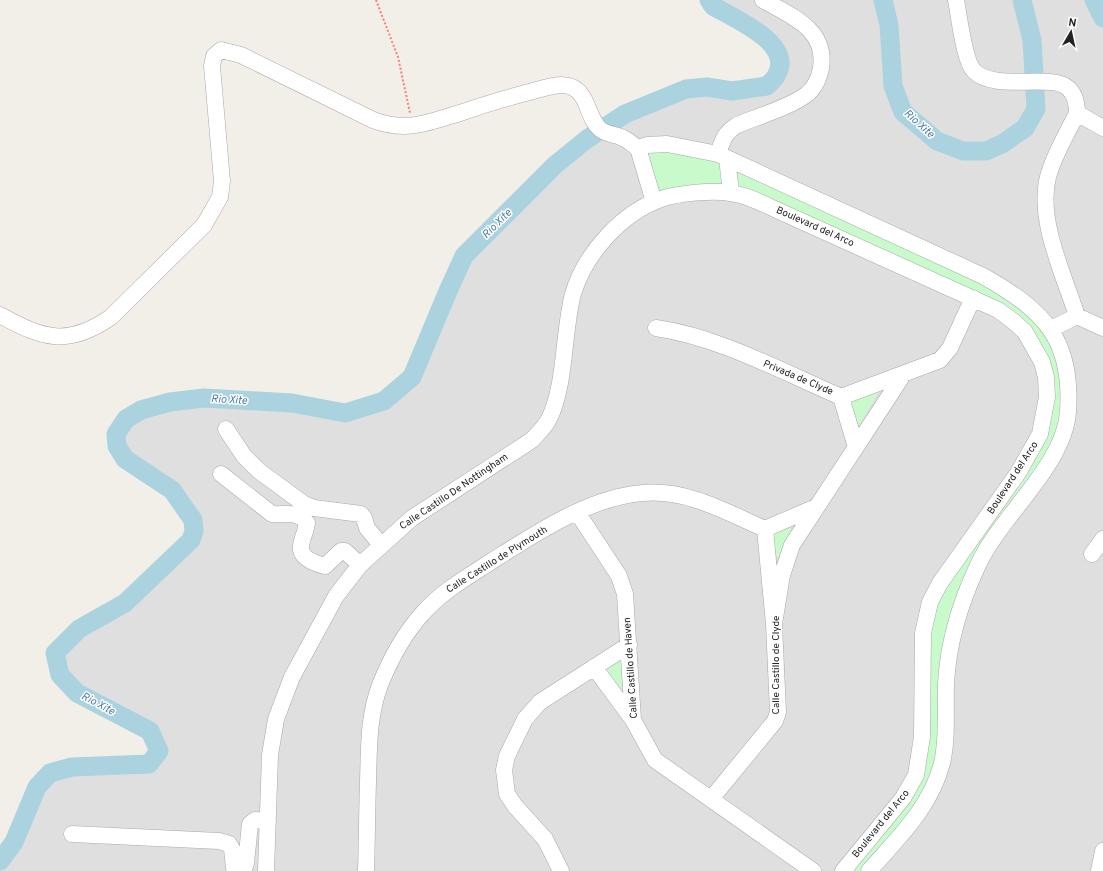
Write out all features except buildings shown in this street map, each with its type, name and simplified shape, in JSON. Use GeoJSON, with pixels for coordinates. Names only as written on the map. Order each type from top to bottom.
{"type":"FeatureCollection","features":[{"type":"Feature","properties":{"kind":"street"},"geometry":{"type":"LineString","coordinates":[[731,193],[722,156],[725,134],[737,125],[806,95],[818,81],[820,72],[822,58],[818,40],[814,33],[803,22],[763,0]]}},
{"type":"Feature","properties":{"kind":"street"},"geometry":{"type":"LineString","coordinates":[[956,0],[968,62],[974,71],[994,80],[1061,84],[1069,88],[1075,99],[1078,113],[1052,164],[1048,179],[1046,195],[1050,232],[1077,316],[1103,328]]}},
{"type":"Feature","properties":{"kind":"street"},"geometry":{"type":"LineString","coordinates":[[0,315],[25,329],[43,335],[60,337],[78,334],[96,327],[110,316],[204,225],[220,197],[222,182],[212,66],[214,56],[220,50],[241,55],[386,125],[401,127],[418,126],[512,97],[559,85],[566,85],[578,91],[600,129],[623,138],[638,148],[654,202]]}},
{"type":"Feature","properties":{"kind":"street"},"geometry":{"type":"LineString","coordinates":[[1078,113],[1103,128]]}},
{"type":"Feature","properties":{"kind":"street"},"geometry":{"type":"LineString","coordinates":[[638,148],[647,144],[667,144],[722,156]]}},
{"type":"Feature","properties":{"kind":"street","name":"Boulevard del Arco"},"geometry":{"type":"LineString","coordinates":[[722,156],[984,276],[1038,313],[1051,329],[1060,347],[1066,366],[1068,412],[1065,428],[1052,459],[988,546],[970,582],[963,603],[949,660],[945,740],[942,764],[934,785],[917,816],[869,871]]}},
{"type":"Feature","properties":{"kind":"street","name":"Boulevard del Arco"},"geometry":{"type":"LineString","coordinates":[[654,202],[671,196],[731,193],[746,196],[973,298],[1013,321],[1025,332],[1034,345],[1042,362],[1046,377],[1047,397],[1040,434],[1018,473],[940,583],[930,602],[923,633],[922,736],[916,775],[903,798],[843,871]]}},
{"type":"Feature","properties":{"kind":"street","name":"Calle Castillo De Nottingham"},"geometry":{"type":"LineString","coordinates":[[266,870],[270,755],[276,719],[292,677],[336,596],[360,565],[412,518],[532,440],[543,429],[553,410],[573,294],[585,266],[596,249],[630,216],[654,202]]}},
{"type":"Feature","properties":{"kind":"street","name":"Privada de Clyde"},"geometry":{"type":"LineString","coordinates":[[656,328],[686,334],[738,353],[841,397],[940,360],[945,355],[973,298]]}},
{"type":"Feature","properties":{"kind":"street"},"geometry":{"type":"LineString","coordinates":[[1051,329],[1077,316]]}},
{"type":"Feature","properties":{"kind":"street","name":"Calle Castillo de Clyde"},"geometry":{"type":"LineString","coordinates":[[711,799],[775,721],[778,712],[774,624],[786,560],[797,535],[903,375]]}},
{"type":"Feature","properties":{"kind":"street","name":"Privada de Clyde"},"geometry":{"type":"LineString","coordinates":[[841,397],[856,446]]}},
{"type":"Feature","properties":{"kind":"street"},"geometry":{"type":"LineString","coordinates":[[226,429],[244,456],[269,479],[304,504],[314,508],[361,514],[364,518],[366,528],[381,545]]}},
{"type":"Feature","properties":{"kind":"street"},"geometry":{"type":"LineString","coordinates":[[221,474],[272,514],[294,513],[303,517],[307,523],[300,553],[303,557],[319,565],[325,566],[341,551],[345,551],[360,565]]}},
{"type":"Feature","properties":{"kind":"street","name":"Calle Castillo de Plymouth"},"geometry":{"type":"LineString","coordinates":[[366,871],[369,732],[380,686],[406,635],[422,614],[448,589],[514,547],[577,512],[619,497],[643,493],[666,493],[694,499],[765,528]]}},
{"type":"Feature","properties":{"kind":"street"},"geometry":{"type":"LineString","coordinates":[[774,624],[765,528],[816,507]]}},
{"type":"Feature","properties":{"kind":"street","name":"Calle Castillo de Haven"},"geometry":{"type":"LineString","coordinates":[[577,512],[619,576],[625,594],[633,720]]}},
{"type":"Feature","properties":{"kind":"street"},"geometry":{"type":"LineString","coordinates":[[1092,554],[1103,539]]}},
{"type":"Feature","properties":{"kind":"street"},"geometry":{"type":"LineString","coordinates":[[560,871],[545,840],[514,806],[507,794],[504,770],[508,756],[525,720],[534,707],[562,686],[629,645]]}},
{"type":"Feature","properties":{"kind":"street","name":"Calle Castillo de Haven"},"geometry":{"type":"LineString","coordinates":[[594,667],[633,720],[655,760],[813,871]]}},
{"type":"Feature","properties":{"kind":"street"},"geometry":{"type":"LineString","coordinates":[[72,834],[219,841],[228,844],[232,849],[234,868],[239,871],[244,869],[246,863],[250,824],[255,820],[268,821]]}},
{"type":"Feature","properties":{"kind":"street"},"geometry":{"type":"LineString","coordinates":[[1099,871],[1103,851]]}},
{"type":"Feature","properties":{"kind":"path"},"geometry":{"type":"LineString","coordinates":[[376,0],[400,62],[407,107],[418,126]]}},
{"type":"Feature","properties":{"kind":"shaded area"},"geometry":{"type":"Polygon","coordinates":[[[709,0],[1103,0],[1103,871],[0,871],[0,861],[14,842],[37,787],[50,773],[72,767],[149,764],[159,751],[150,731],[77,693],[60,675],[55,653],[79,629],[125,603],[191,540],[194,531],[193,520],[172,490],[125,459],[117,446],[116,434],[126,419],[141,410],[170,402],[204,398],[292,403],[345,413],[384,401],[412,377],[464,256],[555,165],[587,139],[625,114],[661,99],[686,89],[707,87],[732,91],[767,86],[777,74],[779,58],[775,48],[766,37],[713,6],[709,0]]]}},
{"type":"Feature","properties":{"kind":"green space"},"geometry":{"type":"Polygon","coordinates":[[[640,146],[695,148],[1004,287],[1060,347],[1065,428],[970,582],[934,785],[869,871],[843,871],[909,789],[925,617],[1031,452],[1047,397],[1025,332],[746,196],[662,199],[640,146]]]}},
{"type":"Feature","properties":{"kind":"green space"},"geometry":{"type":"Polygon","coordinates":[[[881,387],[855,433],[847,400],[881,387]]]}},
{"type":"Feature","properties":{"kind":"green space"},"geometry":{"type":"Polygon","coordinates":[[[786,524],[794,533],[783,556],[773,558],[767,533],[786,524]]]}},
{"type":"Feature","properties":{"kind":"green space"},"geometry":{"type":"Polygon","coordinates":[[[621,659],[622,698],[601,669],[621,659]]]}},
{"type":"Feature","properties":{"kind":"waterway","name":"Rio Xite"},"geometry":{"type":"LineString","coordinates":[[0,861],[14,842],[37,787],[50,773],[72,767],[149,764],[159,751],[150,731],[77,693],[60,675],[55,653],[79,629],[125,603],[191,540],[194,531],[193,520],[172,490],[125,459],[117,446],[116,434],[126,419],[141,410],[170,402],[204,398],[292,403],[345,413],[384,401],[412,377],[464,256],[555,165],[587,139],[625,114],[686,89],[707,87],[732,91],[767,86],[774,79],[780,63],[777,52],[769,42],[747,25],[713,6],[709,0]]}},
{"type":"Feature","properties":{"kind":"waterway","name":"Rio Xite"},"geometry":{"type":"LineString","coordinates":[[883,0],[889,25],[893,86],[903,112],[937,141],[963,151],[986,151],[1002,144],[1025,128],[1036,109],[1032,40],[1022,0]]}},
{"type":"Feature","properties":{"kind":"waterway","name":"Rio Xite"},"geometry":{"type":"LineString","coordinates":[[1094,0],[1103,18]]}}]}
